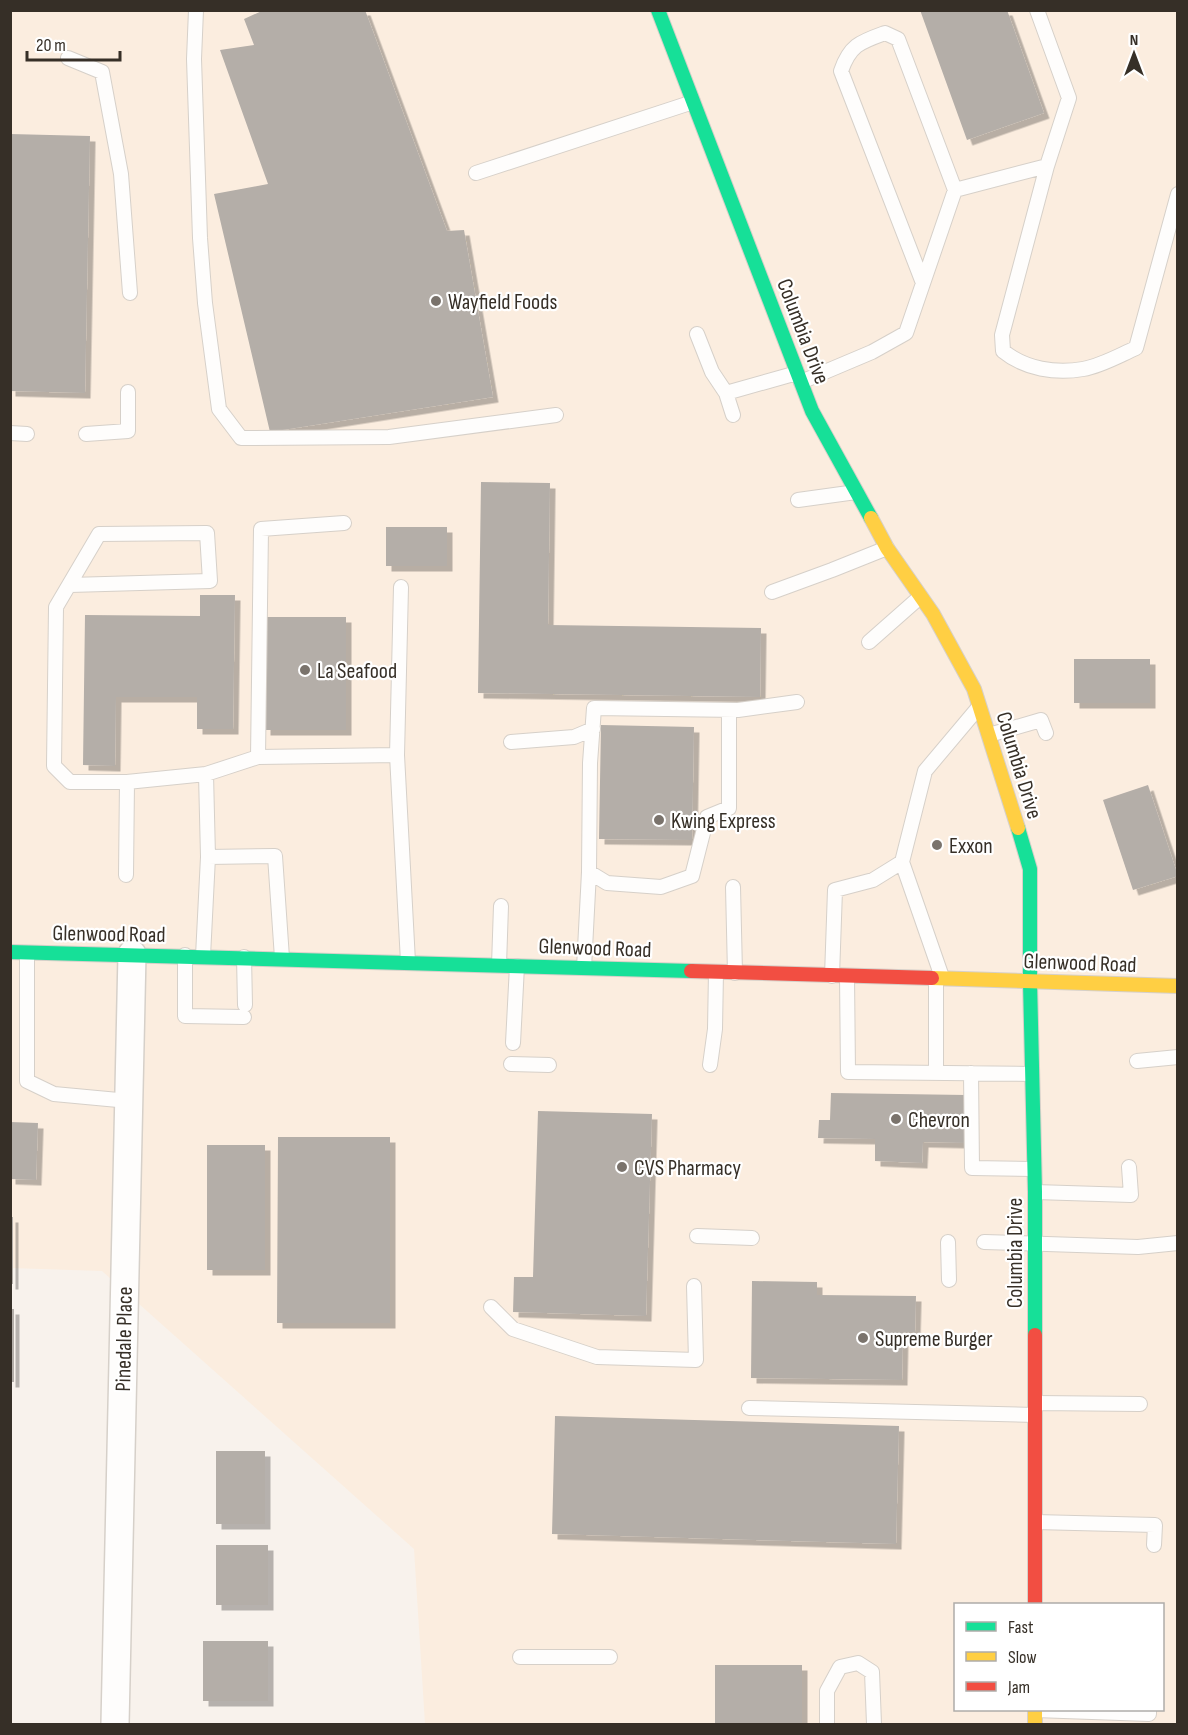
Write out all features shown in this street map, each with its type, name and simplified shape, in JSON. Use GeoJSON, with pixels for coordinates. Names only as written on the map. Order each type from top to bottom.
{"type":"FeatureCollection","features":[{"type":"Feature","properties":{"kind":"main road","name":"Columbia Drive"},"geometry":{"type":"LineString","coordinates":[[658,10],[812,411],[886,548],[933,614],[974,689],[1030,869],[1035,1192],[1035,1603]]}},
{"type":"Feature","properties":{"kind":"main road","name":"Glenwood Road"},"geometry":{"type":"LineString","coordinates":[[10,952],[185,955],[1178,986]]}},
{"type":"Feature","properties":{"kind":"street","name":"Pinedale Place"},"geometry":{"type":"LineString","coordinates":[[115,1725],[132,954]]}},
{"type":"Feature","properties":{"kind":"lane"},"geometry":{"type":"LineString","coordinates":[[196,10],[194,58],[200,238],[205,303],[219,409],[241,438],[389,437],[556,415]]}},
{"type":"Feature","properties":{"kind":"lane"},"geometry":{"type":"LineString","coordinates":[[1037,10],[1069,98],[1047,166],[1002,335],[1003,351],[1016,362],[1053,371],[1085,369],[1136,348],[1178,194]]}},
{"type":"Feature","properties":{"kind":"lane"},"geometry":{"type":"LineString","coordinates":[[726,393],[799,377],[872,352],[906,333],[924,283],[955,190],[898,39],[885,33],[858,43],[846,57],[841,71],[924,283]]}},
{"type":"Feature","properties":{"kind":"lane"},"geometry":{"type":"LineString","coordinates":[[68,57],[102,72],[121,174],[130,293]]}},
{"type":"Feature","properties":{"kind":"lane"},"geometry":{"type":"LineString","coordinates":[[476,173],[693,102]]}},
{"type":"Feature","properties":{"kind":"lane"},"geometry":{"type":"LineString","coordinates":[[955,190],[1047,166]]}},
{"type":"Feature","properties":{"kind":"lane"},"geometry":{"type":"LineString","coordinates":[[697,334],[712,372],[726,393],[733,415]]}},
{"type":"Feature","properties":{"kind":"lane"},"geometry":{"type":"LineString","coordinates":[[86,434],[128,431],[128,392]]}},
{"type":"Feature","properties":{"kind":"lane"},"geometry":{"type":"LineString","coordinates":[[10,433],[27,434]]}},
{"type":"Feature","properties":{"kind":"lane"},"geometry":{"type":"LineString","coordinates":[[798,500],[856,492]]}},
{"type":"Feature","properties":{"kind":"lane"},"geometry":{"type":"LineString","coordinates":[[258,757],[261,529],[344,523]]}},
{"type":"Feature","properties":{"kind":"lane"},"geometry":{"type":"LineString","coordinates":[[70,585],[210,581],[207,533],[99,534],[56,607],[54,766],[70,782],[127,782],[206,774],[258,757],[398,755]]}},
{"type":"Feature","properties":{"kind":"lane"},"geometry":{"type":"LineString","coordinates":[[772,591],[886,548]]}},
{"type":"Feature","properties":{"kind":"lane"},"geometry":{"type":"LineString","coordinates":[[401,587],[398,755],[408,962]]}},
{"type":"Feature","properties":{"kind":"lane"},"geometry":{"type":"LineString","coordinates":[[869,642],[921,597]]}},
{"type":"Feature","properties":{"kind":"lane"},"geometry":{"type":"LineString","coordinates":[[584,968],[589,872],[590,763],[594,708],[734,710],[797,702]]}},
{"type":"Feature","properties":{"kind":"lane"},"geometry":{"type":"LineString","coordinates":[[936,1072],[939,979],[902,862],[925,771],[980,706]]}},
{"type":"Feature","properties":{"kind":"lane"},"geometry":{"type":"LineString","coordinates":[[589,872],[607,883],[661,887],[692,876],[707,817],[729,808],[734,710]]}},
{"type":"Feature","properties":{"kind":"lane"},"geometry":{"type":"LineString","coordinates":[[989,735],[1041,720],[1046,733]]}},
{"type":"Feature","properties":{"kind":"lane"},"geometry":{"type":"LineString","coordinates":[[511,742],[574,736],[592,729]]}},
{"type":"Feature","properties":{"kind":"lane"},"geometry":{"type":"LineString","coordinates":[[203,956],[208,857],[206,774]]}},
{"type":"Feature","properties":{"kind":"lane"},"geometry":{"type":"LineString","coordinates":[[126,875],[127,782]]}},
{"type":"Feature","properties":{"kind":"lane"},"geometry":{"type":"LineString","coordinates":[[208,857],[275,856],[282,958]]}},
{"type":"Feature","properties":{"kind":"lane"},"geometry":{"type":"LineString","coordinates":[[832,976],[835,890],[873,880],[902,862]]}},
{"type":"Feature","properties":{"kind":"lane"},"geometry":{"type":"LineString","coordinates":[[733,887],[735,973]]}},
{"type":"Feature","properties":{"kind":"lane"},"geometry":{"type":"LineString","coordinates":[[499,965],[501,906]]}},
{"type":"Feature","properties":{"kind":"lane"},"geometry":{"type":"LineString","coordinates":[[27,953],[27,1081],[54,1094],[129,1101]]}},
{"type":"Feature","properties":{"kind":"lane"},"geometry":{"type":"LineString","coordinates":[[185,955],[185,1016],[245,1011],[244,957]]}},
{"type":"Feature","properties":{"kind":"lane"},"geometry":{"type":"LineString","coordinates":[[513,1043],[517,966]]}},
{"type":"Feature","properties":{"kind":"lane"},"geometry":{"type":"LineString","coordinates":[[710,1065],[715,1029],[716,972]]}},
{"type":"Feature","properties":{"kind":"lane"},"geometry":{"type":"LineString","coordinates":[[847,976],[848,1072],[1032,1074]]}},
{"type":"Feature","properties":{"kind":"lane"},"geometry":{"type":"LineString","coordinates":[[1137,1061],[1178,1057]]}},
{"type":"Feature","properties":{"kind":"lane"},"geometry":{"type":"LineString","coordinates":[[511,1064],[549,1065]]}},
{"type":"Feature","properties":{"kind":"lane"},"geometry":{"type":"LineString","coordinates":[[971,1073],[972,1168],[1034,1169]]}},
{"type":"Feature","properties":{"kind":"lane"},"geometry":{"type":"LineString","coordinates":[[1035,1192],[1131,1196],[1129,1167]]}},
{"type":"Feature","properties":{"kind":"lane"},"geometry":{"type":"LineString","coordinates":[[697,1236],[752,1238]]}},
{"type":"Feature","properties":{"kind":"lane"},"geometry":{"type":"LineString","coordinates":[[948,1242],[949,1280]]}},
{"type":"Feature","properties":{"kind":"lane"},"geometry":{"type":"LineString","coordinates":[[984,1242],[1138,1247],[1178,1244]]}},
{"type":"Feature","properties":{"kind":"lane"},"geometry":{"type":"LineString","coordinates":[[491,1307],[513,1329],[597,1357],[696,1360],[694,1286]]}},
{"type":"Feature","properties":{"kind":"lane"},"geometry":{"type":"LineString","coordinates":[[749,1408],[1035,1409],[1140,1404]]}},
{"type":"Feature","properties":{"kind":"lane"},"geometry":{"type":"LineString","coordinates":[[1035,1522],[1155,1525],[1154,1545]]}},
{"type":"Feature","properties":{"kind":"lane"},"geometry":{"type":"LineString","coordinates":[[520,1657],[610,1657]]}},
{"type":"Feature","properties":{"kind":"lane"},"geometry":{"type":"LineString","coordinates":[[827,1725],[827,1691],[840,1667],[858,1663],[872,1672],[874,1725]]}},
{"type":"Feature","properties":{"kind":"lane"},"geometry":{"type":"LineString","coordinates":[[1064,1711],[1149,1714],[1149,1711]]}},
{"type":"Feature","properties":{"kind":"shaded area"},"geometry":{"type":"Polygon","coordinates":[[[11,11],[1177,11],[1177,1724],[425,1724],[414,1549],[102,1271],[11,1268],[11,11]]]}},
{"type":"Feature","properties":{"kind":"building"},"geometry":{"type":"Polygon","coordinates":[[[264,10],[365,10],[447,231],[464,230],[493,397],[270,432],[214,194],[268,184],[220,50],[254,45],[244,19],[264,10]]]}},
{"type":"Feature","properties":{"kind":"building"},"geometry":{"type":"Polygon","coordinates":[[[920,10],[1007,10],[1044,113],[967,140],[920,10]]]}},
{"type":"Feature","properties":{"kind":"building"},"geometry":{"type":"Polygon","coordinates":[[[10,134],[90,136],[85,393],[10,391],[10,134]]]}},
{"type":"Feature","properties":{"kind":"building"},"geometry":{"type":"Polygon","coordinates":[[[481,482],[550,483],[548,625],[761,628],[760,697],[478,693],[481,482]]]}},
{"type":"Feature","properties":{"kind":"building"},"geometry":{"type":"Polygon","coordinates":[[[386,527],[447,527],[447,566],[386,566],[386,527]]]}},
{"type":"Feature","properties":{"kind":"building"},"geometry":{"type":"Polygon","coordinates":[[[200,595],[235,595],[233,729],[197,729],[197,697],[116,697],[115,766],[83,765],[85,615],[200,616],[200,595]]]}},
{"type":"Feature","properties":{"kind":"building"},"geometry":{"type":"Polygon","coordinates":[[[265,617],[346,617],[346,730],[265,730],[265,617]]]}},
{"type":"Feature","properties":{"kind":"building"},"geometry":{"type":"Polygon","coordinates":[[[1074,659],[1150,659],[1150,703],[1074,703],[1074,659]]]}},
{"type":"Feature","properties":{"kind":"building"},"geometry":{"type":"Polygon","coordinates":[[[601,725],[694,727],[692,840],[599,839],[601,725]]]}},
{"type":"Feature","properties":{"kind":"building"},"geometry":{"type":"Polygon","coordinates":[[[1148,785],[1178,876],[1133,890],[1103,800],[1148,785]]]}},
{"type":"Feature","properties":{"kind":"building"},"geometry":{"type":"Polygon","coordinates":[[[831,1093],[966,1095],[966,1143],[923,1142],[922,1163],[875,1161],[875,1139],[818,1138],[819,1120],[830,1120],[831,1093]]]}},
{"type":"Feature","properties":{"kind":"building"},"geometry":{"type":"Polygon","coordinates":[[[538,1111],[652,1114],[646,1316],[513,1312],[514,1277],[533,1277],[538,1111]]]}},
{"type":"Feature","properties":{"kind":"building"},"geometry":{"type":"Polygon","coordinates":[[[10,1122],[38,1123],[36,1180],[10,1179],[10,1122]]]}},
{"type":"Feature","properties":{"kind":"building"},"geometry":{"type":"Polygon","coordinates":[[[278,1137],[390,1137],[390,1323],[277,1323],[278,1137]]]}},
{"type":"Feature","properties":{"kind":"building"},"geometry":{"type":"Polygon","coordinates":[[[207,1145],[265,1145],[265,1270],[207,1270],[207,1145]]]}},
{"type":"Feature","properties":{"kind":"building"},"geometry":{"type":"Polygon","coordinates":[[[10,1217],[13,1217],[13,1284],[10,1284],[10,1217]]]}},
{"type":"Feature","properties":{"kind":"building"},"geometry":{"type":"Polygon","coordinates":[[[752,1281],[817,1282],[817,1295],[916,1296],[915,1332],[903,1332],[902,1380],[751,1378],[752,1281]]]}},
{"type":"Feature","properties":{"kind":"building"},"geometry":{"type":"Polygon","coordinates":[[[10,1309],[14,1309],[14,1382],[10,1382],[10,1309]]]}},
{"type":"Feature","properties":{"kind":"building"},"geometry":{"type":"Polygon","coordinates":[[[555,1416],[899,1426],[896,1544],[552,1534],[555,1416]]]}},
{"type":"Feature","properties":{"kind":"building"},"geometry":{"type":"Polygon","coordinates":[[[216,1451],[265,1451],[265,1524],[216,1524],[216,1451]]]}},
{"type":"Feature","properties":{"kind":"building"},"geometry":{"type":"Polygon","coordinates":[[[216,1545],[268,1545],[268,1605],[216,1605],[216,1545]]]}},
{"type":"Feature","properties":{"kind":"building"},"geometry":{"type":"Polygon","coordinates":[[[203,1641],[268,1641],[268,1701],[203,1701],[203,1641]]]}},
{"type":"Feature","properties":{"kind":"building"},"geometry":{"type":"Polygon","coordinates":[[[715,1665],[802,1665],[802,1724],[715,1724],[715,1665]]]}},
{"type":"Feature","properties":{"kind":"traffic: fast"},"geometry":{"type":"LineString","coordinates":[[658,10],[812,411],[871,518]]}},
{"type":"Feature","properties":{"kind":"traffic: fast"},"geometry":{"type":"LineString","coordinates":[[1018,828],[1030,869],[1035,1335]]}},
{"type":"Feature","properties":{"kind":"traffic: fast"},"geometry":{"type":"LineString","coordinates":[[10,952],[691,971]]}},
{"type":"Feature","properties":{"kind":"traffic: slow"},"geometry":{"type":"LineString","coordinates":[[871,518],[887,548],[933,614],[974,689],[1018,828]]}},
{"type":"Feature","properties":{"kind":"traffic: slow"},"geometry":{"type":"LineString","coordinates":[[932,978],[1178,986]]}},
{"type":"Feature","properties":{"kind":"traffic: slow"},"geometry":{"type":"LineString","coordinates":[[1035,1711],[1035,1724]]}},
{"type":"Feature","properties":{"kind":"traffic: jam"},"geometry":{"type":"LineString","coordinates":[[691,971],[932,978]]}},
{"type":"Feature","properties":{"kind":"traffic: jam"},"geometry":{"type":"LineString","coordinates":[[1035,1335],[1035,1603]]}},
{"type":"Feature","properties":{"kind":"place","name":"Wayfield Foods"},"geometry":{"type":"Point","coordinates":[436,301]}},
{"type":"Feature","properties":{"kind":"place","name":"La Seafood"},"geometry":{"type":"Point","coordinates":[305,670]}},
{"type":"Feature","properties":{"kind":"place","name":"Kwing Express"},"geometry":{"type":"Point","coordinates":[659,820]}},
{"type":"Feature","properties":{"kind":"place","name":"Exxon"},"geometry":{"type":"Point","coordinates":[937,845]}},
{"type":"Feature","properties":{"kind":"place","name":"Chevron"},"geometry":{"type":"Point","coordinates":[896,1119]}},
{"type":"Feature","properties":{"kind":"place","name":"CVS Pharmacy"},"geometry":{"type":"Point","coordinates":[622,1167]}},
{"type":"Feature","properties":{"kind":"place","name":"Supreme Burger"},"geometry":{"type":"Point","coordinates":[863,1338]}}]}
